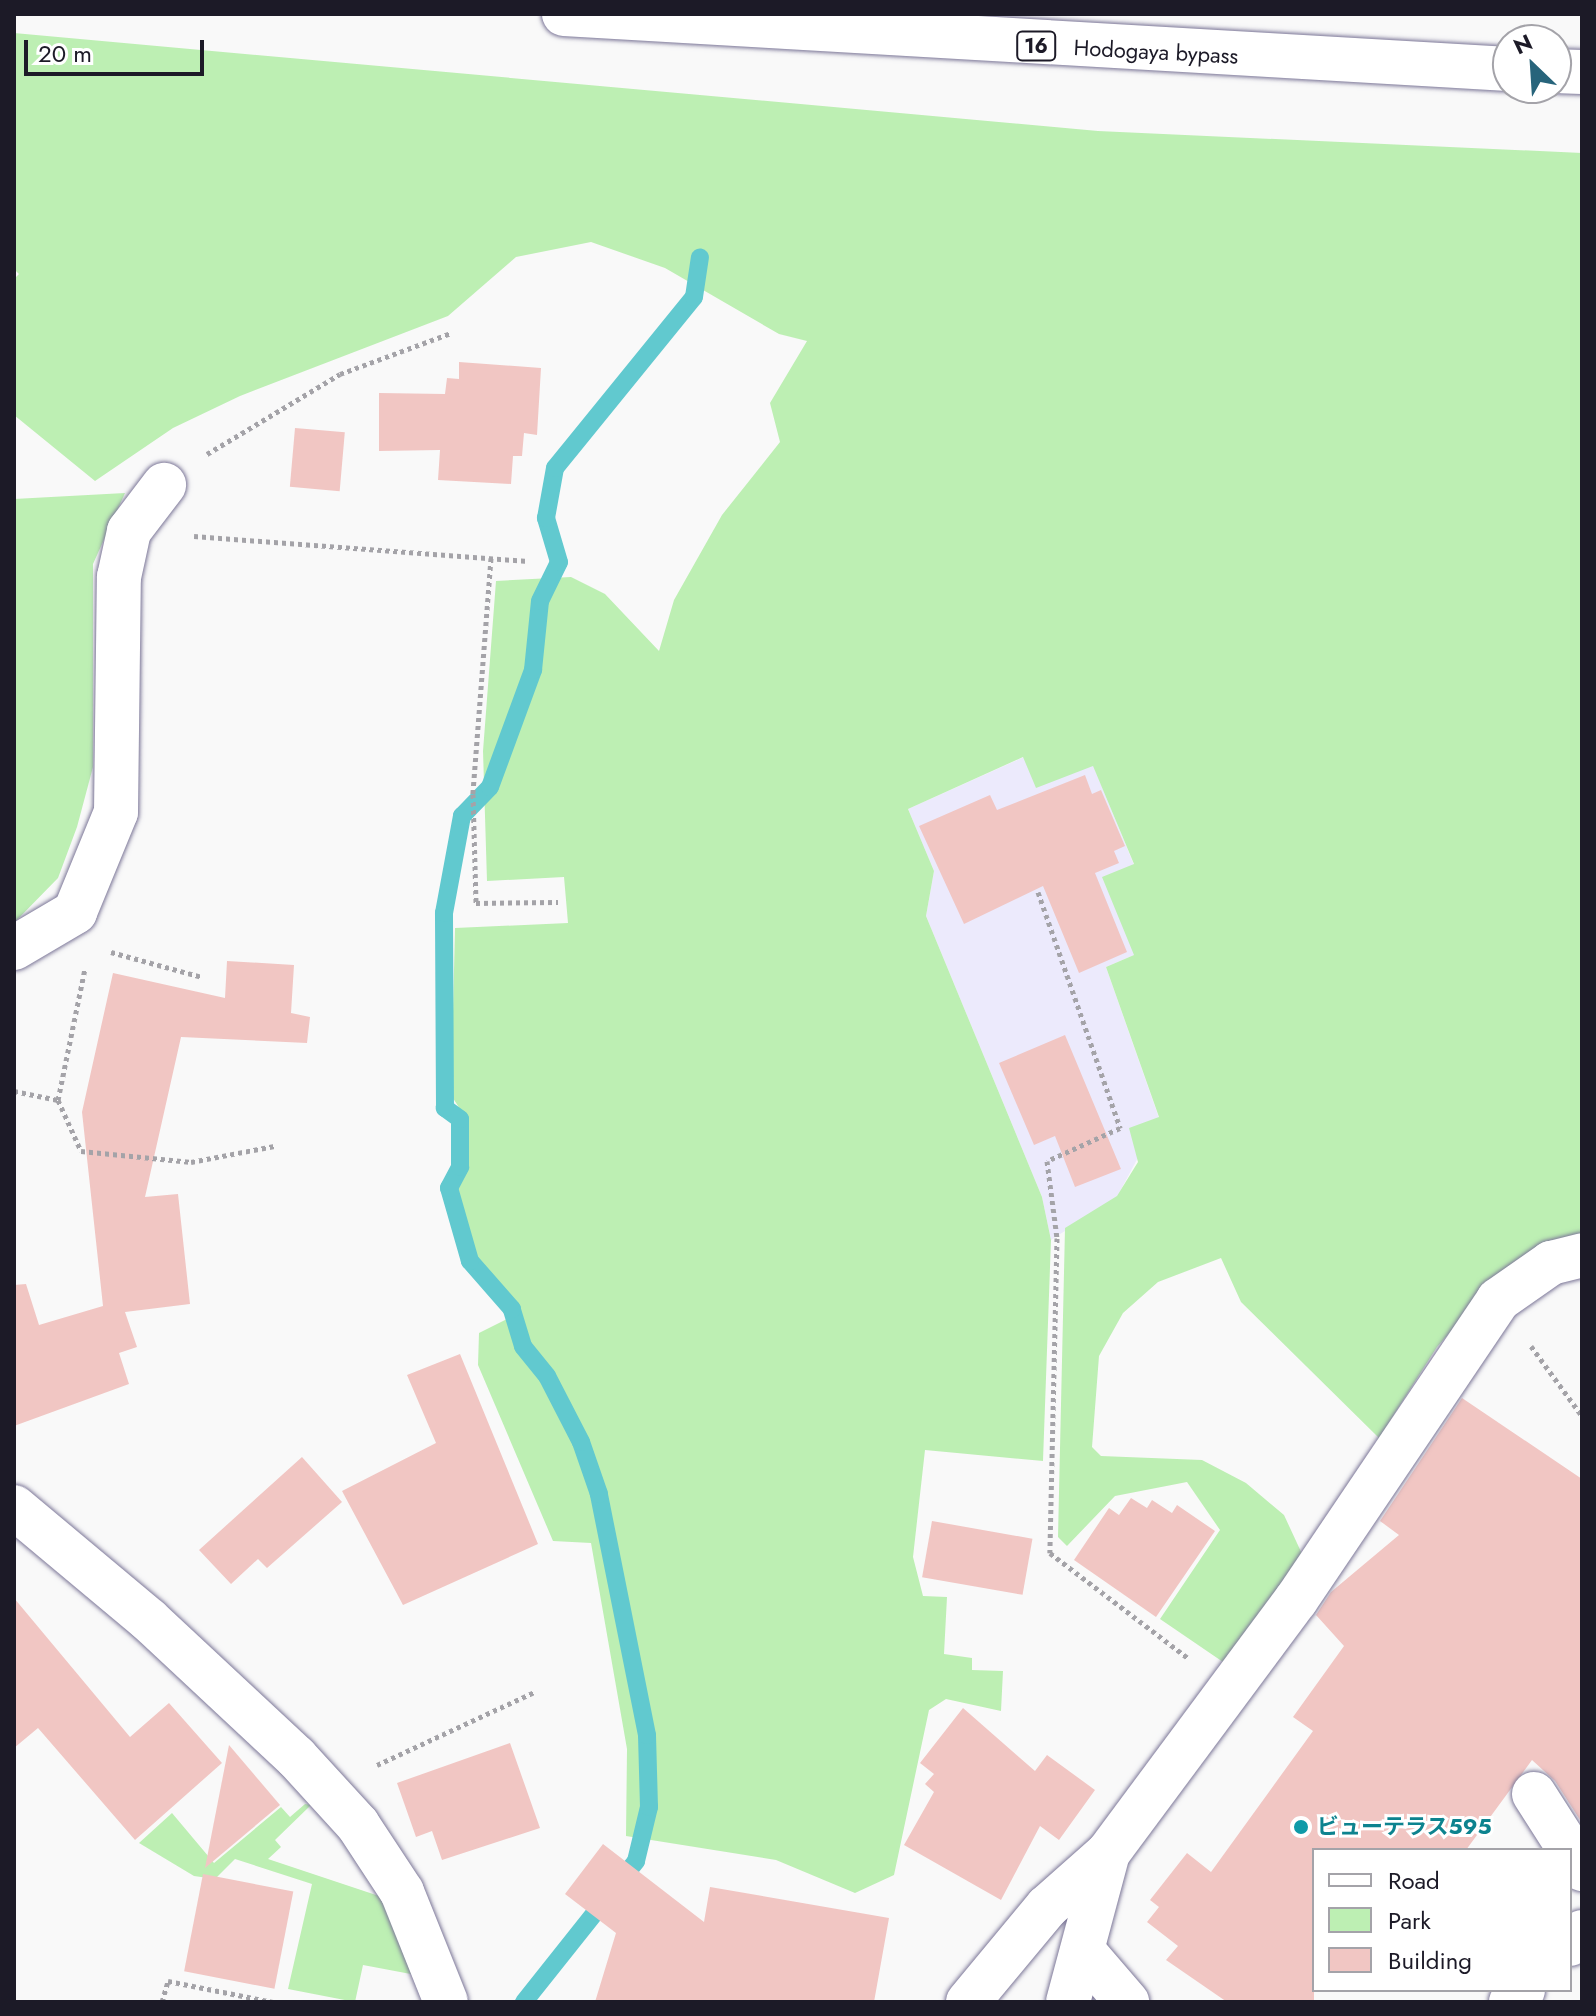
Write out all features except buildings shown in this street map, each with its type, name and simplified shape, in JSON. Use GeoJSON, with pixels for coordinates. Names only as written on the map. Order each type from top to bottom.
{"type":"FeatureCollection","features":[{"type":"Feature","properties":{"kind":"main road","name":"Hodogaya bypass"},"geometry":{"type":"LineString","coordinates":[[564,14],[1492,68]]}},
{"type":"Feature","properties":{"kind":"main road"},"geometry":{"type":"LineString","coordinates":[[14,948],[75,912],[116,812],[119,577],[129,531],[164,485]]}},
{"type":"Feature","properties":{"kind":"main road"},"geometry":{"type":"LineString","coordinates":[[968,2002],[1047,1907],[1108,1853],[1230,1690],[1498,1300],[1551,1263],[1582,1255]]}},
{"type":"Feature","properties":{"kind":"main road"},"geometry":{"type":"LineString","coordinates":[[14,1507],[149,1620],[325,1788],[358,1825],[402,1892],[446,2002]]}},
{"type":"Feature","properties":{"kind":"main road"},"geometry":{"type":"LineString","coordinates":[[1534,1794],[1569,1848]]}},
{"type":"Feature","properties":{"kind":"main road"},"geometry":{"type":"LineString","coordinates":[[1068,2002],[1085,1953],[1108,1853]]}},
{"type":"Feature","properties":{"kind":"main road"},"geometry":{"type":"LineString","coordinates":[[1085,1953],[1127,2002]]}},
{"type":"Feature","properties":{"kind":"path"},"geometry":{"type":"LineString","coordinates":[[164,485],[246,426],[340,374],[451,333]]}},
{"type":"Feature","properties":{"kind":"path"},"geometry":{"type":"LineString","coordinates":[[129,531],[528,561]]}},
{"type":"Feature","properties":{"kind":"path"},"geometry":{"type":"LineString","coordinates":[[491,558],[473,794],[476,903],[558,902]]}},
{"type":"Feature","properties":{"kind":"path"},"geometry":{"type":"LineString","coordinates":[[1038,892],[1120,1128],[1047,1161],[1057,1238],[1050,1553],[1230,1690]]}},
{"type":"Feature","properties":{"kind":"path"},"geometry":{"type":"LineString","coordinates":[[103,950],[202,977]]}},
{"type":"Feature","properties":{"kind":"path"},"geometry":{"type":"LineString","coordinates":[[86,962],[58,1100],[81,1151],[191,1162],[274,1146]]}},
{"type":"Feature","properties":{"kind":"path"},"geometry":{"type":"LineString","coordinates":[[14,1091],[58,1100]]}},
{"type":"Feature","properties":{"kind":"path"},"geometry":{"type":"LineString","coordinates":[[1525,1338],[1582,1416]]}},
{"type":"Feature","properties":{"kind":"path"},"geometry":{"type":"LineString","coordinates":[[325,1788],[534,1692]]}},
{"type":"Feature","properties":{"kind":"path"},"geometry":{"type":"LineString","coordinates":[[162,2002],[168,1981],[273,2002]]}},
{"type":"Feature","properties":{"kind":"shaded area"},"geometry":{"type":"Polygon","coordinates":[[[1024,757],[1093,765],[1134,865],[1134,955],[1106,967],[1159,1118],[1117,1197],[1051,1240],[1042,1197],[926,916],[934,871],[908,809],[1024,757]]]}},
{"type":"Feature","properties":{"kind":"green space"},"geometry":{"type":"Polygon","coordinates":[[[14,33],[1098,131],[1582,153],[1582,1235],[1504,1271],[1437,1347],[1379,1438],[1241,1302],[1221,1258],[1158,1282],[1123,1313],[1099,1356],[1092,1447],[1101,1456],[1202,1460],[1246,1483],[1284,1515],[1303,1556],[1223,1662],[1160,1619],[1220,1530],[1187,1482],[1115,1496],[1067,1546],[1058,1537],[1065,1228],[1117,1196],[1138,1162],[1129,1128],[1159,1117],[1106,967],[1134,955],[1102,877],[1134,864],[1093,766],[1036,788],[1023,757],[908,809],[934,871],[926,916],[1042,1197],[1051,1240],[1043,1461],[925,1450],[913,1557],[923,1596],[947,1597],[944,1654],[972,1658],[972,1670],[1003,1671],[1001,1711],[946,1699],[929,1710],[894,1875],[855,1893],[776,1860],[626,1836],[627,1749],[591,1543],[553,1541],[478,1365],[479,1333],[507,1319],[516,1302],[477,1257],[455,1187],[468,1159],[465,1117],[451,1095],[455,928],[568,923],[564,877],[487,881],[483,751],[496,581],[571,577],[605,594],[659,651],[674,600],[722,515],[780,442],[770,403],[807,341],[779,334],[665,268],[591,242],[516,257],[448,316],[240,396],[173,428],[95,481],[14,415],[14,279],[19,274],[14,269],[14,33]]]}},
{"type":"Feature","properties":{"kind":"green space"},"geometry":{"type":"Polygon","coordinates":[[[125,493],[93,564],[93,767],[77,827],[58,878],[14,923],[14,499],[125,493]]]}},
{"type":"Feature","properties":{"kind":"green space"},"geometry":{"type":"Polygon","coordinates":[[[305,1804],[311,1805],[275,1840],[281,1847],[268,1859],[382,1897],[416,1975],[363,1965],[355,2002],[288,1989],[312,1884],[235,1859],[215,1879],[194,1876],[139,1843],[172,1813],[214,1863],[281,1807],[290,1817],[305,1804]]]}},
{"type":"Feature","properties":{"kind":"waterway"},"geometry":{"type":"LineString","coordinates":[[524,2002],[636,1861],[649,1807],[647,1735],[599,1494],[581,1442],[547,1376],[523,1346],[512,1309],[470,1261],[449,1188],[460,1167],[460,1119],[445,1108],[444,913],[462,816],[490,787],[533,670],[540,601],[559,562],[546,518],[555,468],[694,297],[700,257]]}},
{"type":"Feature","properties":{"kind":"place","name":"ビューテラス595"},"geometry":{"type":"Point","coordinates":[1301,1827]}}]}
